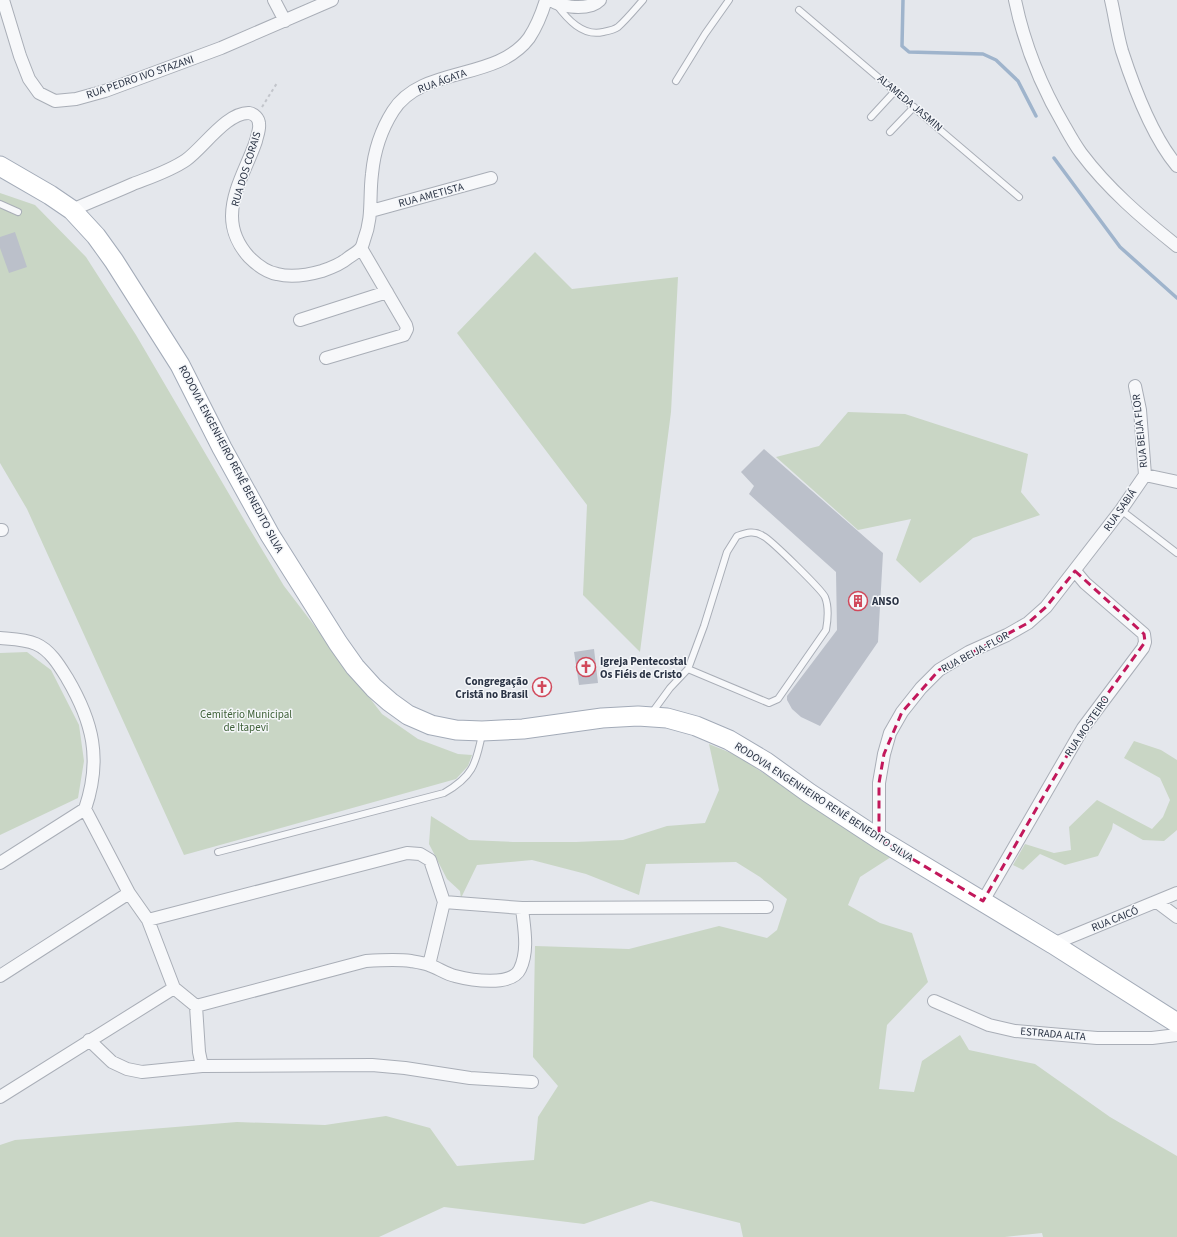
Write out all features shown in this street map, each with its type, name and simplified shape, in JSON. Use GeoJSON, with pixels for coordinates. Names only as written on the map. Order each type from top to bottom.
{"type":"FeatureCollection","features":[{"type":"Feature","properties":{"kind":"main road","name":"RODOVIA ENGENHEIRO RENÊ BENEDITO SILVA"},"geometry":{"type":"LineString","coordinates":[[0,166],[50,195],[72,210],[96,236],[114,261],[180,365],[222,448],[270,535],[338,643],[355,667],[374,688],[408,715],[431,725],[456,730],[482,731],[523,728],[602,718],[638,716],[667,718],[696,726],[729,740],[766,762],[809,793],[879,839],[1053,944],[1177,1023]]}},
{"type":"Feature","properties":{"kind":"street","name":"RUA PEDRO IVO STAZANI"},"geometry":{"type":"LineString","coordinates":[[3,0],[20,56],[29,79],[39,93],[55,101],[76,99],[105,92],[221,48],[332,0]]}},
{"type":"Feature","properties":{"kind":"street"},"geometry":{"type":"LineString","coordinates":[[274,0],[285,21]]}},
{"type":"Feature","properties":{"kind":"street"},"geometry":{"type":"LineString","coordinates":[[1015,0],[1021,24],[1041,82],[1058,116],[1080,152],[1119,196],[1177,246]]}},
{"type":"Feature","properties":{"kind":"street"},"geometry":{"type":"LineString","coordinates":[[1111,0],[1122,50],[1138,92],[1158,138],[1177,166]]}},
{"type":"Feature","properties":{"kind":"street"},"geometry":{"type":"LineString","coordinates":[[551,1],[571,6],[596,2]]}},
{"type":"Feature","properties":{"kind":"street","name":"RUA ÁGATA"},"geometry":{"type":"LineString","coordinates":[[371,211],[372,175],[376,148],[384,127],[393,110],[405,96],[424,85],[489,65],[513,53],[528,39],[551,1]]}},
{"type":"Feature","properties":{"kind":"street","name":"RUA DOS CORAIS"},"geometry":{"type":"LineString","coordinates":[[72,210],[166,171],[188,160],[234,117],[246,113],[252,114],[256,117],[259,124],[257,135],[233,203],[232,218],[235,233],[242,249],[254,263],[266,271],[278,275],[295,276],[328,269],[343,262],[361,248]]}},
{"type":"Feature","properties":{"kind":"street","name":"RUA AMETISTA"},"geometry":{"type":"LineString","coordinates":[[371,211],[491,178]]}},
{"type":"Feature","properties":{"kind":"street"},"geometry":{"type":"LineString","coordinates":[[326,358],[404,335],[407,329],[361,248],[369,228],[371,211]]}},
{"type":"Feature","properties":{"kind":"street"},"geometry":{"type":"LineString","coordinates":[[300,320],[387,292]]}},
{"type":"Feature","properties":{"kind":"street","name":"RUA BEIJA FLOR"},"geometry":{"type":"LineString","coordinates":[[1135,386],[1140,410],[1145,475]]}},
{"type":"Feature","properties":{"kind":"street"},"geometry":{"type":"LineString","coordinates":[[1145,475],[1177,482]]}},
{"type":"Feature","properties":{"kind":"street","name":"RUA SABIÁ"},"geometry":{"type":"LineString","coordinates":[[1075,571],[1121,510],[1145,475]]}},
{"type":"Feature","properties":{"kind":"street","name":"RUA BEIJA-FLOR"},"geometry":{"type":"LineString","coordinates":[[879,839],[879,783],[884,754],[890,733],[902,712],[921,688],[940,670],[969,652],[1007,635],[1028,623],[1046,607],[1075,571]]}},
{"type":"Feature","properties":{"kind":"street","name":"RUA MOSTEIRO"},"geometry":{"type":"LineString","coordinates":[[983,901],[1083,728],[1143,648],[1145,642],[1144,634],[1085,583],[1075,571]]}},
{"type":"Feature","properties":{"kind":"street"},"geometry":{"type":"LineString","coordinates":[[0,638],[20,640],[36,644],[48,652],[59,665],[86,716],[92,738],[94,770],[91,792],[85,809],[0,863]]}},
{"type":"Feature","properties":{"kind":"street"},"geometry":{"type":"LineString","coordinates":[[85,809],[130,893],[148,920],[174,988],[196,1006],[199,1052],[202,1066]]}},
{"type":"Feature","properties":{"kind":"street"},"geometry":{"type":"LineString","coordinates":[[148,920],[407,853],[420,854],[430,860],[444,902],[429,965]]}},
{"type":"Feature","properties":{"kind":"street"},"geometry":{"type":"LineString","coordinates":[[0,976],[130,893]]}},
{"type":"Feature","properties":{"kind":"street","name":"RUA CAICÓ"},"geometry":{"type":"LineString","coordinates":[[1053,944],[1177,893]]}},
{"type":"Feature","properties":{"kind":"street"},"geometry":{"type":"LineString","coordinates":[[444,902],[522,908],[767,907]]}},
{"type":"Feature","properties":{"kind":"street"},"geometry":{"type":"LineString","coordinates":[[1157,902],[1177,918]]}},
{"type":"Feature","properties":{"kind":"street"},"geometry":{"type":"LineString","coordinates":[[196,1006],[366,961],[410,961],[429,965],[454,976],[492,981],[508,979],[520,970],[524,957],[526,939],[522,908]]}},
{"type":"Feature","properties":{"kind":"street"},"geometry":{"type":"LineString","coordinates":[[0,1096],[174,988]]}},
{"type":"Feature","properties":{"kind":"street","name":"ESTRADA ALTA"},"geometry":{"type":"LineString","coordinates":[[934,1001],[989,1025],[1015,1031],[1097,1038],[1152,1038],[1177,1035]]}},
{"type":"Feature","properties":{"kind":"street"},"geometry":{"type":"LineString","coordinates":[[89,1040],[112,1062],[127,1069],[142,1072],[202,1066],[372,1065],[405,1068],[470,1078],[532,1082]]}},
{"type":"Feature","properties":{"kind":"lane"},"geometry":{"type":"LineString","coordinates":[[551,1],[564,16],[579,28],[587,32],[597,33],[616,28],[643,0]]}},
{"type":"Feature","properties":{"kind":"lane"},"geometry":{"type":"LineString","coordinates":[[676,80],[705,34],[729,0]]}},
{"type":"Feature","properties":{"kind":"lane","name":"ALAMEDA JASMIN"},"geometry":{"type":"LineString","coordinates":[[800,10],[1020,197]]}},
{"type":"Feature","properties":{"kind":"lane"},"geometry":{"type":"LineString","coordinates":[[871,117],[895,91]]}},
{"type":"Feature","properties":{"kind":"lane"},"geometry":{"type":"LineString","coordinates":[[890,132],[914,107]]}},
{"type":"Feature","properties":{"kind":"lane"},"geometry":{"type":"LineString","coordinates":[[0,204],[18,212]]}},
{"type":"Feature","properties":{"kind":"lane"},"geometry":{"type":"LineString","coordinates":[[1121,510],[1177,553]]}},
{"type":"Feature","properties":{"kind":"lane"},"geometry":{"type":"LineString","coordinates":[[650,717],[670,688],[688,669],[704,626],[727,552],[737,536],[751,532],[764,536],[809,579],[824,596],[828,617],[826,630],[778,699],[769,703],[688,669]]}},
{"type":"Feature","properties":{"kind":"lane"},"geometry":{"type":"LineString","coordinates":[[218,852],[444,793],[464,780],[471,771],[479,752],[482,731]]}},
{"type":"Feature","properties":{"kind":"path"},"geometry":{"type":"LineString","coordinates":[[256,117],[277,83]]}},
{"type":"Feature","properties":{"kind":"highlighted area"},"geometry":{"type":"Polygon","coordinates":[[[1075,571],[1144,634],[1145,642],[1083,728],[983,901],[879,839],[879,783],[884,754],[902,712],[939,670],[1028,623],[1046,607],[1075,571]]]}},
{"type":"Feature","properties":{"kind":"green space","name":"Cemitério Municipal de Itapevi"},"geometry":{"type":"Polygon","coordinates":[[[0,193],[35,205],[86,257],[136,335],[284,586],[382,714],[418,739],[458,754],[472,755],[468,766],[456,779],[184,855],[27,509],[0,463],[0,193]]]}},
{"type":"Feature","properties":{"kind":"green space"},"geometry":{"type":"Polygon","coordinates":[[[535,252],[572,289],[678,277],[671,412],[640,652],[583,595],[587,505],[457,333],[535,252]]]}},
{"type":"Feature","properties":{"kind":"green space"},"geometry":{"type":"Polygon","coordinates":[[[848,412],[905,414],[1028,454],[1021,492],[1040,515],[973,538],[920,583],[896,560],[911,519],[858,530],[776,457],[819,446],[848,412]]]}},
{"type":"Feature","properties":{"kind":"green space"},"geometry":{"type":"Polygon","coordinates":[[[27,652],[51,670],[79,725],[84,761],[78,798],[0,835],[0,653],[27,652]]]}},
{"type":"Feature","properties":{"kind":"green space"},"geometry":{"type":"Polygon","coordinates":[[[1134,741],[1161,750],[1177,760],[1177,830],[1164,841],[1143,840],[1113,823],[1112,829],[1098,856],[1065,865],[1040,854],[1023,870],[1013,865],[1025,844],[1054,853],[1071,850],[1069,827],[1097,800],[1152,829],[1163,817],[1170,800],[1160,778],[1124,758],[1134,741]]]}},
{"type":"Feature","properties":{"kind":"green space"},"geometry":{"type":"Polygon","coordinates":[[[709,744],[736,755],[891,857],[860,877],[848,905],[880,923],[912,933],[928,982],[887,1025],[879,1089],[914,1092],[922,1061],[960,1035],[969,1050],[1035,1064],[1110,1117],[1177,1156],[1177,1237],[1043,1237],[1042,1233],[1005,1237],[743,1237],[740,1223],[651,1201],[584,1224],[444,1207],[379,1237],[0,1237],[0,1145],[15,1140],[237,1122],[325,1125],[386,1116],[430,1128],[457,1166],[534,1160],[538,1117],[558,1086],[533,1057],[535,946],[629,949],[719,926],[767,938],[777,930],[787,899],[760,877],[736,862],[646,864],[639,895],[586,874],[532,860],[477,865],[461,898],[460,891],[447,879],[429,844],[431,816],[469,840],[513,842],[623,840],[667,826],[705,823],[719,790],[709,744]]]}},
{"type":"Feature","properties":{"kind":"building"},"geometry":{"type":"Polygon","coordinates":[[[15,232],[27,267],[9,273],[0,248],[0,237],[15,232]]]}},
{"type":"Feature","properties":{"kind":"building","name":"ANSO"},"geometry":{"type":"Polygon","coordinates":[[[764,449],[883,553],[878,642],[820,726],[801,717],[792,709],[787,700],[787,696],[837,630],[836,572],[749,494],[754,486],[741,472],[764,449]]]}},
{"type":"Feature","properties":{"kind":"building","name":"Igreja Pentecostal Os Fiéis de Cristo"},"geometry":{"type":"Polygon","coordinates":[[[594,649],[598,683],[579,685],[574,652],[594,649]]]}},
{"type":"Feature","properties":{"kind":"waterway"},"geometry":{"type":"LineString","coordinates":[[903,0],[902,46],[909,52],[983,54],[996,60],[1018,81],[1036,116]]}},
{"type":"Feature","properties":{"kind":"waterway"},"geometry":{"type":"LineString","coordinates":[[1054,158],[1120,247],[1177,298]]}},
{"type":"Feature","properties":{"kind":"place","name":"ANSO"},"geometry":{"type":"Point","coordinates":[858,601]}},
{"type":"Feature","properties":{"kind":"place","name":"Igreja Pentecostal Os Fiéis de Cristo"},"geometry":{"type":"Point","coordinates":[586,667]}},
{"type":"Feature","properties":{"kind":"place","name":"Congregação Cristã no Brasil"},"geometry":{"type":"Point","coordinates":[542,687]}}]}
